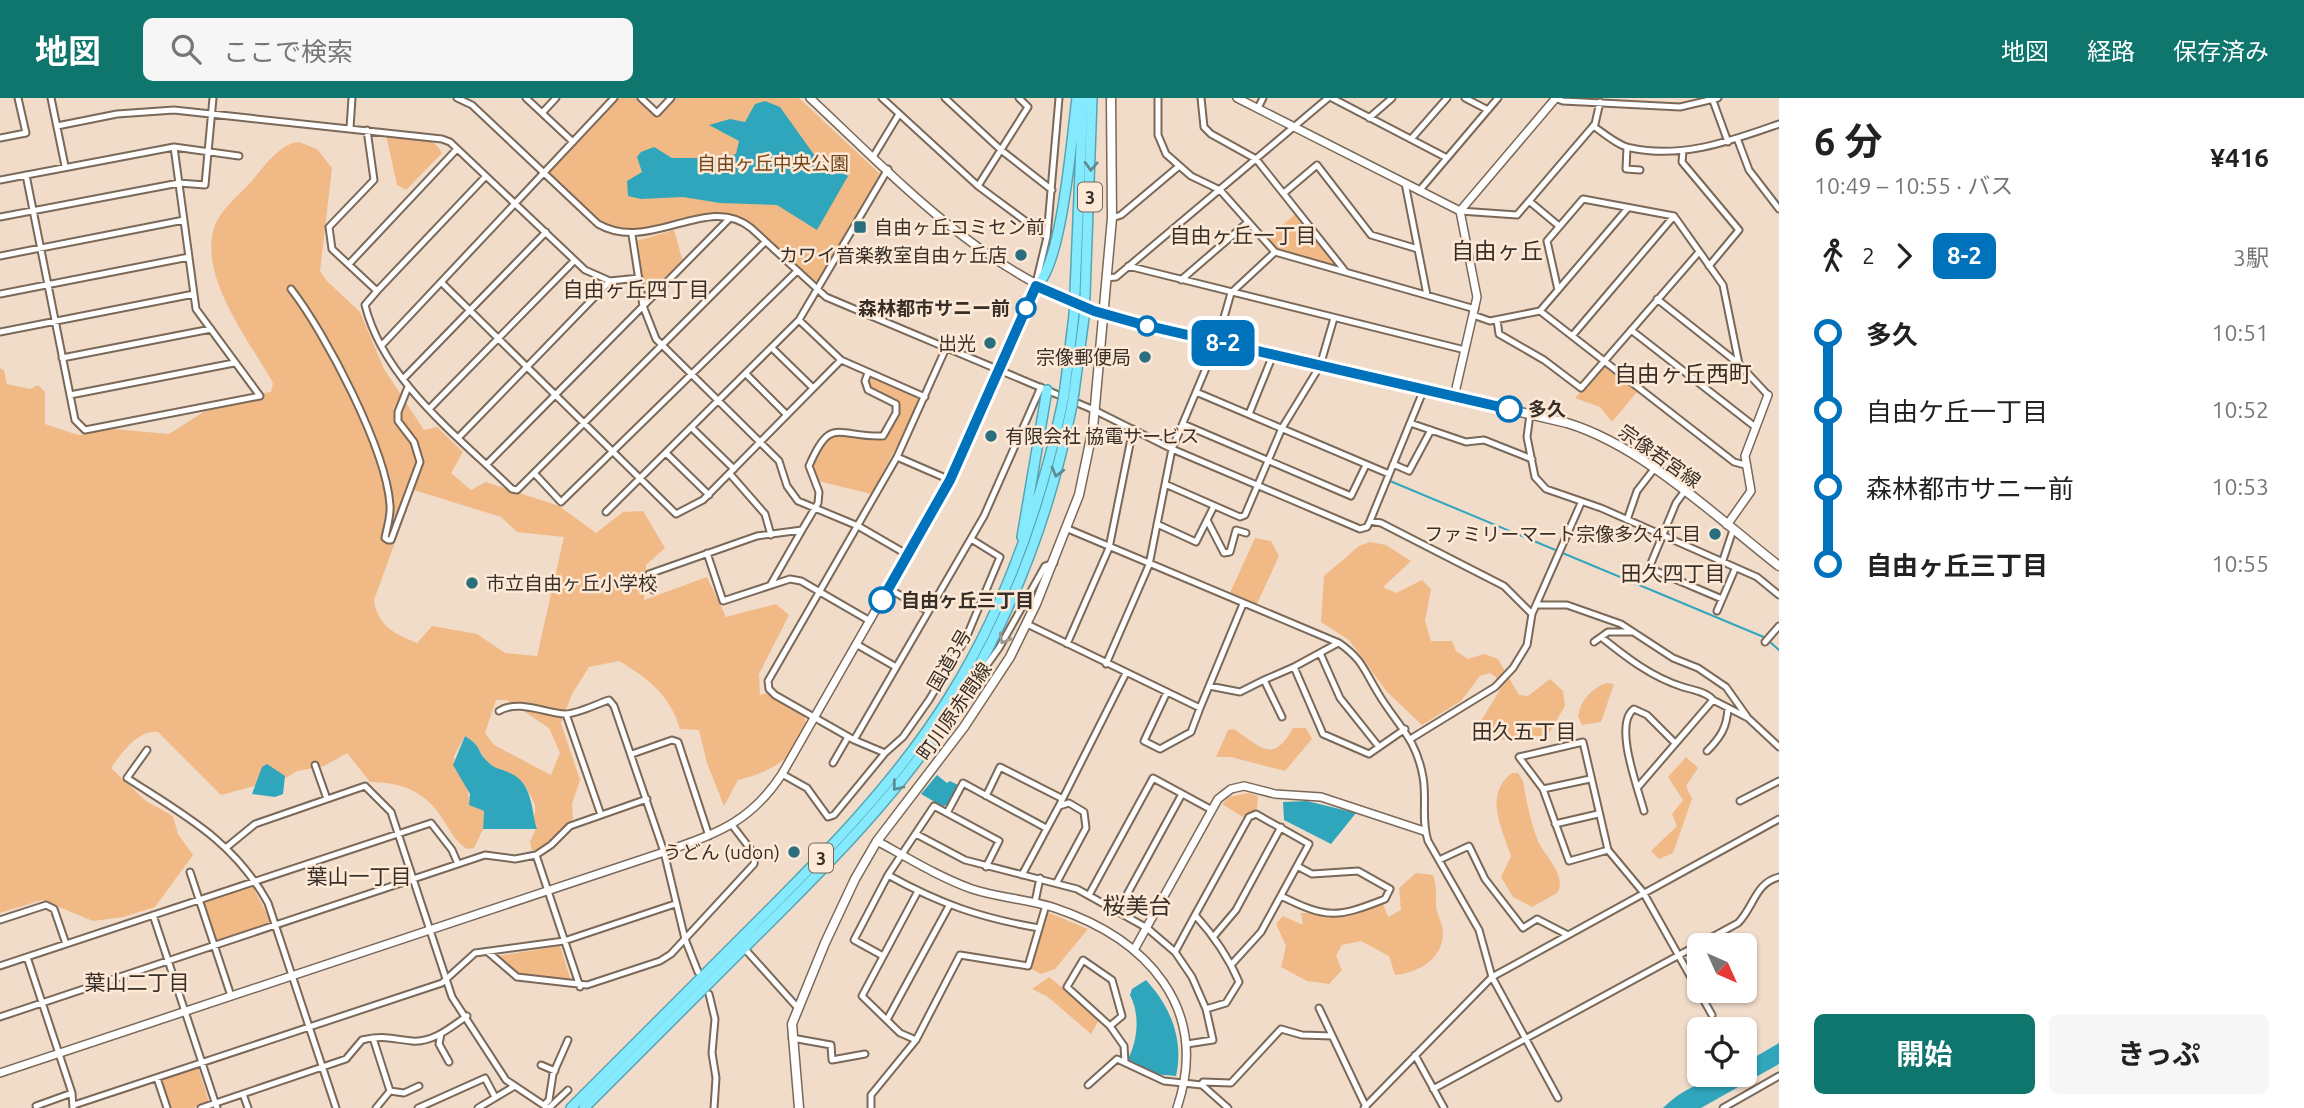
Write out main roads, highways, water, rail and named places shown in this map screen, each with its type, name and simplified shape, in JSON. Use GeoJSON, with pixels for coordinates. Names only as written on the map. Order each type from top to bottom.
{"type":"FeatureCollection","features":[{"type":"Feature","properties":{"kind":"highway"},"geometry":{"type":"LineString","coordinates":[[1036,286],[1043,281],[1061,219],[1080,98]]}},
{"type":"Feature","properties":{"kind":"highway","name":"国道3号"},"geometry":{"type":"LineString","coordinates":[[1080,98],[1080,294]]}},
{"type":"Feature","properties":{"kind":"highway","name":"国道3号"},"geometry":{"type":"LineString","coordinates":[[584,1108],[859,830],[891,793],[937,731],[979,664],[1024,570],[1050,496],[1070,390],[1079,316],[1093,98]]}},
{"type":"Feature","properties":{"kind":"highway"},"geometry":{"type":"LineString","coordinates":[[1016,566],[1044,388]]}},
{"type":"Feature","properties":{"kind":"highway","name":"国道3号"},"geometry":{"type":"LineString","coordinates":[[571,1108],[806,874],[884,787],[950,695],[989,624],[1016,566],[1041,494],[1067,403]]}},
{"type":"Feature","properties":{"kind":"main road"},"geometry":{"type":"LineString","coordinates":[[1102,314],[1112,218],[1111,98]]}},
{"type":"Feature","properties":{"kind":"main road","name":"宗像若宮線"},"geometry":{"type":"LineString","coordinates":[[1102,314],[1530,414],[1598,433],[1654,469],[1779,565]]}},
{"type":"Feature","properties":{"kind":"main road","name":"町川原赤間線"},"geometry":{"type":"LineString","coordinates":[[799,1108],[792,1038],[797,1007],[855,879],[877,841],[980,705],[1027,624],[1068,529],[1087,463],[1102,314]]}},
{"type":"Feature","properties":{"kind":"water"},"geometry":{"type":"Polygon","coordinates":[[[765,101],[780,107],[815,156],[848,176],[817,230],[777,205],[720,203],[683,197],[641,199],[628,196],[627,181],[642,172],[637,157],[641,152],[654,147],[672,158],[722,158],[736,154],[739,141],[709,125],[730,119],[745,122],[755,104],[765,101]]]}},
{"type":"Feature","properties":{"kind":"water"},"geometry":{"type":"Polygon","coordinates":[[[465,736],[490,763],[518,777],[523,783],[530,798],[537,829],[483,829],[484,811],[469,805],[470,794],[453,765],[465,736]]]}},
{"type":"Feature","properties":{"kind":"water"},"geometry":{"type":"Polygon","coordinates":[[[267,764],[285,776],[283,794],[275,797],[252,794],[262,767],[267,764]]]}},
{"type":"Feature","properties":{"kind":"water"},"geometry":{"type":"Polygon","coordinates":[[[937,775],[947,783],[950,781],[958,785],[948,805],[942,806],[921,794],[937,775]]]}},
{"type":"Feature","properties":{"kind":"water"},"geometry":{"type":"Polygon","coordinates":[[[1307,801],[1356,813],[1331,844],[1284,820],[1283,802],[1307,801]]]}},
{"type":"Feature","properties":{"kind":"water"},"geometry":{"type":"Polygon","coordinates":[[[1146,980],[1169,1013],[1177,1037],[1176,1076],[1153,1074],[1128,1059],[1134,1044],[1136,1027],[1135,1010],[1130,995],[1132,989],[1146,980]]]}},
{"type":"Feature","properties":{"kind":"water"},"geometry":{"type":"Polygon","coordinates":[[[1779,1043],[1779,1064],[1757,1076],[1757,1056],[1779,1043]]]}},
{"type":"Feature","properties":{"kind":"water"},"geometry":{"type":"Polygon","coordinates":[[[1738,1087],[1701,1108],[1663,1108],[1691,1088],[1738,1087]]]}},
{"type":"Feature","properties":{"kind":"waterway"},"geometry":{"type":"LineString","coordinates":[[1390,481],[1766,638]]}},
{"type":"Feature","properties":{"kind":"waterway"},"geometry":{"type":"LineString","coordinates":[[1770,642],[1779,650]]}},
{"type":"Feature","properties":{"kind":"place","name":"自由ヶ丘コミセン前"},"geometry":{"type":"Point","coordinates":[860,227]}},
{"type":"Feature","properties":{"kind":"place","name":"カワイ音楽教室自由ヶ丘店"},"geometry":{"type":"Point","coordinates":[1021,255]}},
{"type":"Feature","properties":{"kind":"place","name":"森林都市サニー前"},"geometry":{"type":"Point","coordinates":[1026,308]}},
{"type":"Feature","properties":{"kind":"place","name":"出光"},"geometry":{"type":"Point","coordinates":[990,343]}},
{"type":"Feature","properties":{"kind":"place","name":"宗像郵便局"},"geometry":{"type":"Point","coordinates":[1145,357]}},
{"type":"Feature","properties":{"kind":"place","name":"多久"},"geometry":{"type":"Point","coordinates":[1509,409]}},
{"type":"Feature","properties":{"kind":"place","name":"有限会社 協電サービス"},"geometry":{"type":"Point","coordinates":[991,436]}},
{"type":"Feature","properties":{"kind":"place","name":"ファミリーマート宗像多久4丁目"},"geometry":{"type":"Point","coordinates":[1715,534]}},
{"type":"Feature","properties":{"kind":"place","name":"市立自由ヶ丘小学校"},"geometry":{"type":"Point","coordinates":[472,583]}},
{"type":"Feature","properties":{"kind":"place","name":"自由ヶ丘三丁目"},"geometry":{"type":"Point","coordinates":[882,600]}},
{"type":"Feature","properties":{"kind":"place","name":"うどん (udon)"},"geometry":{"type":"Point","coordinates":[794,852]}},
{"type":"Feature","properties":{"kind":"district","name":"自由ヶ丘一丁目"},"geometry":{"type":"Point","coordinates":[1243,235]}},
{"type":"Feature","properties":{"kind":"district","name":"自由ヶ丘"},"geometry":{"type":"Point","coordinates":[1497,250]}},
{"type":"Feature","properties":{"kind":"district","name":"自由ヶ丘四丁目"},"geometry":{"type":"Point","coordinates":[636,289]}},
{"type":"Feature","properties":{"kind":"district","name":"自由ヶ丘西町"},"geometry":{"type":"Point","coordinates":[1683,373]}},
{"type":"Feature","properties":{"kind":"district","name":"田久四丁目"},"geometry":{"type":"Point","coordinates":[1673,573]}},
{"type":"Feature","properties":{"kind":"district","name":"田久五丁目"},"geometry":{"type":"Point","coordinates":[1524,731]}},
{"type":"Feature","properties":{"kind":"district","name":"葉山一丁目"},"geometry":{"type":"Point","coordinates":[359,876]}},
{"type":"Feature","properties":{"kind":"district","name":"桜美台"},"geometry":{"type":"Point","coordinates":[1137,905]}},
{"type":"Feature","properties":{"kind":"district","name":"葉山二丁目"},"geometry":{"type":"Point","coordinates":[137,982]}},
{"type":"Feature","properties":{"kind":"park label","name":"自由ヶ丘中央公園"},"geometry":{"type":"Point","coordinates":[773,163]}}]}
